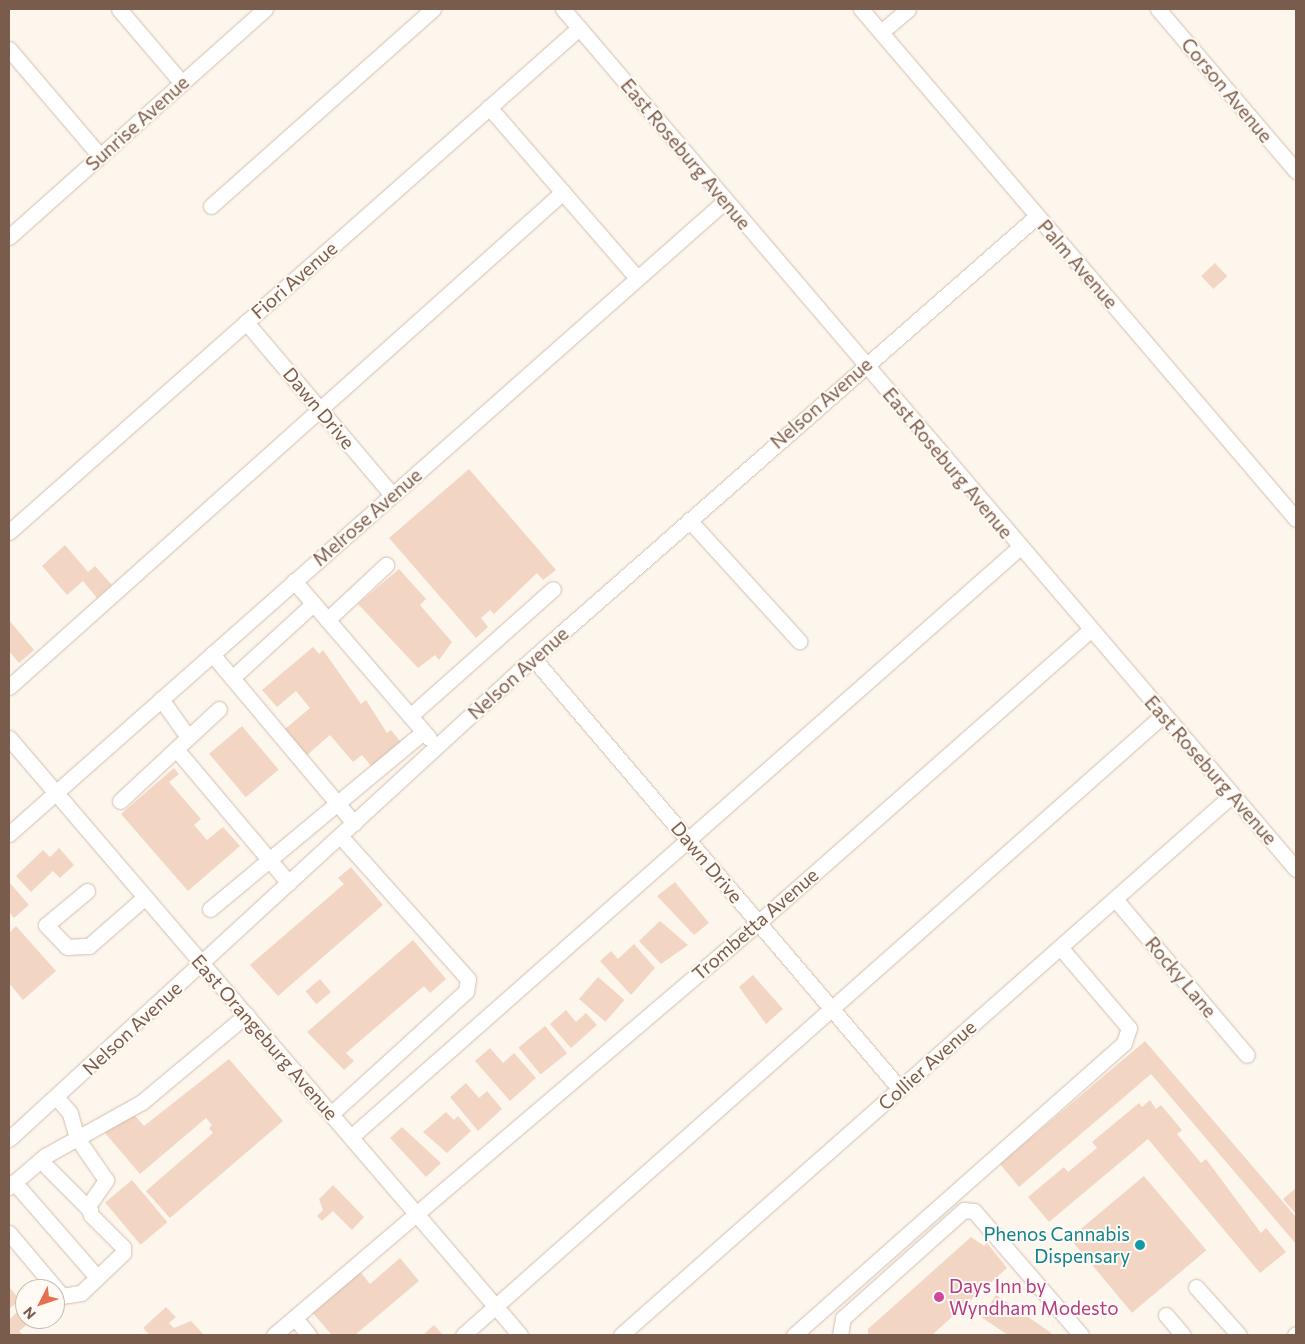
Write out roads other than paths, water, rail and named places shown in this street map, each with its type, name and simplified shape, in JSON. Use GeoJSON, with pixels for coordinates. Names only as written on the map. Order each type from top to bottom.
{"type":"FeatureCollection","features":[{"type":"Feature","properties":{"kind":"street"},"geometry":{"type":"LineString","coordinates":[[119,9],[182,82]]}},
{"type":"Feature","properties":{"kind":"street","name":"Sunrise Avenue"},"geometry":{"type":"LineString","coordinates":[[10,232],[100,156],[265,9]]}},
{"type":"Feature","properties":{"kind":"street"},"geometry":{"type":"LineString","coordinates":[[211,206],[433,9]]}},
{"type":"Feature","properties":{"kind":"street","name":"East Roseburg Avenue"},"geometry":{"type":"LineString","coordinates":[[563,9],[1090,630],[1296,869]]}},
{"type":"Feature","properties":{"kind":"street","name":"Palm Avenue"},"geometry":{"type":"LineString","coordinates":[[861,9],[1296,519]]}},
{"type":"Feature","properties":{"kind":"street"},"geometry":{"type":"LineString","coordinates":[[881,32],[908,9]]}},
{"type":"Feature","properties":{"kind":"street","name":"Corson Avenue"},"geometry":{"type":"LineString","coordinates":[[1158,9],[1296,171]]}},
{"type":"Feature","properties":{"kind":"street","name":"Fiori Avenue"},"geometry":{"type":"LineString","coordinates":[[9,532],[579,28]]}},
{"type":"Feature","properties":{"kind":"street"},"geometry":{"type":"LineString","coordinates":[[9,49],[100,156]]}},
{"type":"Feature","properties":{"kind":"street"},"geometry":{"type":"LineString","coordinates":[[489,107],[637,278]]}},
{"type":"Feature","properties":{"kind":"street"},"geometry":{"type":"LineString","coordinates":[[9,687],[563,192]]}},
{"type":"Feature","properties":{"kind":"street","name":"Melrose Avenue"},"geometry":{"type":"LineString","coordinates":[[9,834],[726,200]]}},
{"type":"Feature","properties":{"kind":"street","name":"Nelson Avenue"},"geometry":{"type":"LineString","coordinates":[[9,1139],[533,658],[865,364],[1036,216]]}},
{"type":"Feature","properties":{"kind":"street","name":"Dawn Drive"},"geometry":{"type":"LineString","coordinates":[[246,322],[392,494]]}},
{"type":"Feature","properties":{"kind":"street"},"geometry":{"type":"LineString","coordinates":[[690,520],[799,641]]}},
{"type":"Feature","properties":{"kind":"street"},"geometry":{"type":"LineString","coordinates":[[351,1137],[1020,547]]}},
{"type":"Feature","properties":{"kind":"street"},"geometry":{"type":"LineString","coordinates":[[327,620],[386,565]]}},
{"type":"Feature","properties":{"kind":"street"},"geometry":{"type":"LineString","coordinates":[[294,581],[437,747]]}},
{"type":"Feature","properties":{"kind":"street"},"geometry":{"type":"LineString","coordinates":[[410,716],[553,589]]}},
{"type":"Feature","properties":{"kind":"street"},"geometry":{"type":"LineString","coordinates":[[232,678],[313,604]]}},
{"type":"Feature","properties":{"kind":"street","name":"Trombetta Avenue"},"geometry":{"type":"LineString","coordinates":[[274,1335],[759,922],[1090,630]]}},
{"type":"Feature","properties":{"kind":"street"},"geometry":{"type":"LineString","coordinates":[[212,654],[354,823]]}},
{"type":"Feature","properties":{"kind":"street","name":"Dawn Drive"},"geometry":{"type":"LineString","coordinates":[[533,658],[900,1089]]}},
{"type":"Feature","properties":{"kind":"street"},"geometry":{"type":"LineString","coordinates":[[160,699],[188,737]]}},
{"type":"Feature","properties":{"kind":"street"},"geometry":{"type":"LineString","coordinates":[[120,801],[219,709]]}},
{"type":"Feature","properties":{"kind":"street"},"geometry":{"type":"LineString","coordinates":[[463,1335],[831,1007],[1163,715]]}},
{"type":"Feature","properties":{"kind":"street"},"geometry":{"type":"LineString","coordinates":[[210,909],[423,732]]}},
{"type":"Feature","properties":{"kind":"street","name":"East Orangeburg Avenue"},"geometry":{"type":"LineString","coordinates":[[9,738],[520,1335]]}},
{"type":"Feature","properties":{"kind":"street"},"geometry":{"type":"LineString","coordinates":[[176,749],[289,882]]}},
{"type":"Feature","properties":{"kind":"street","name":"Collier Avenue"},"geometry":{"type":"LineString","coordinates":[[621,1335],[1232,795]]}},
{"type":"Feature","properties":{"kind":"street"},"geometry":{"type":"LineString","coordinates":[[304,831],[322,852]]}},
{"type":"Feature","properties":{"kind":"street"},"geometry":{"type":"LineString","coordinates":[[331,1114],[466,992],[468,979],[340,836]]}},
{"type":"Feature","properties":{"kind":"street"},"geometry":{"type":"LineString","coordinates":[[87,891],[46,926],[67,947],[89,946],[145,898]]}},
{"type":"Feature","properties":{"kind":"street","name":"Rocky Lane"},"geometry":{"type":"LineString","coordinates":[[1115,898],[1247,1055]]}},
{"type":"Feature","properties":{"kind":"street"},"geometry":{"type":"LineString","coordinates":[[794,1335],[1124,1043],[1129,1028],[1060,947]]}},
{"type":"Feature","properties":{"kind":"street"},"geometry":{"type":"LineString","coordinates":[[98,1277],[12,1184],[40,1160],[142,1102],[246,1015]]}},
{"type":"Feature","properties":{"kind":"street"},"geometry":{"type":"LineString","coordinates":[[56,1097],[70,1113],[77,1138],[106,1180],[90,1210]]}},
{"type":"Feature","properties":{"kind":"street"},"geometry":{"type":"LineString","coordinates":[[9,1233],[62,1296],[81,1293],[98,1277],[123,1247],[90,1210],[40,1160]]}},
{"type":"Feature","properties":{"kind":"street"},"geometry":{"type":"LineString","coordinates":[[840,1335],[843,1318],[964,1210],[974,1211],[1081,1335]]}},
{"type":"Feature","properties":{"kind":"street"},"geometry":{"type":"LineString","coordinates":[[1196,1287],[1239,1335]]}},
{"type":"Feature","properties":{"kind":"street"},"geometry":{"type":"LineString","coordinates":[[1166,1315],[1183,1335]]}},
{"type":"Feature","properties":{"kind":"street"},"geometry":{"type":"LineString","coordinates":[[294,1318],[309,1335]]}},
{"type":"Feature","properties":{"kind":"place","name":"Phenos Cannabis Dispensary"},"geometry":{"type":"Point","coordinates":[1140,1245]}},
{"type":"Feature","properties":{"kind":"place","name":"Days Inn by Wyndham Modesto"},"geometry":{"type":"Point","coordinates":[939,1297]}}]}
